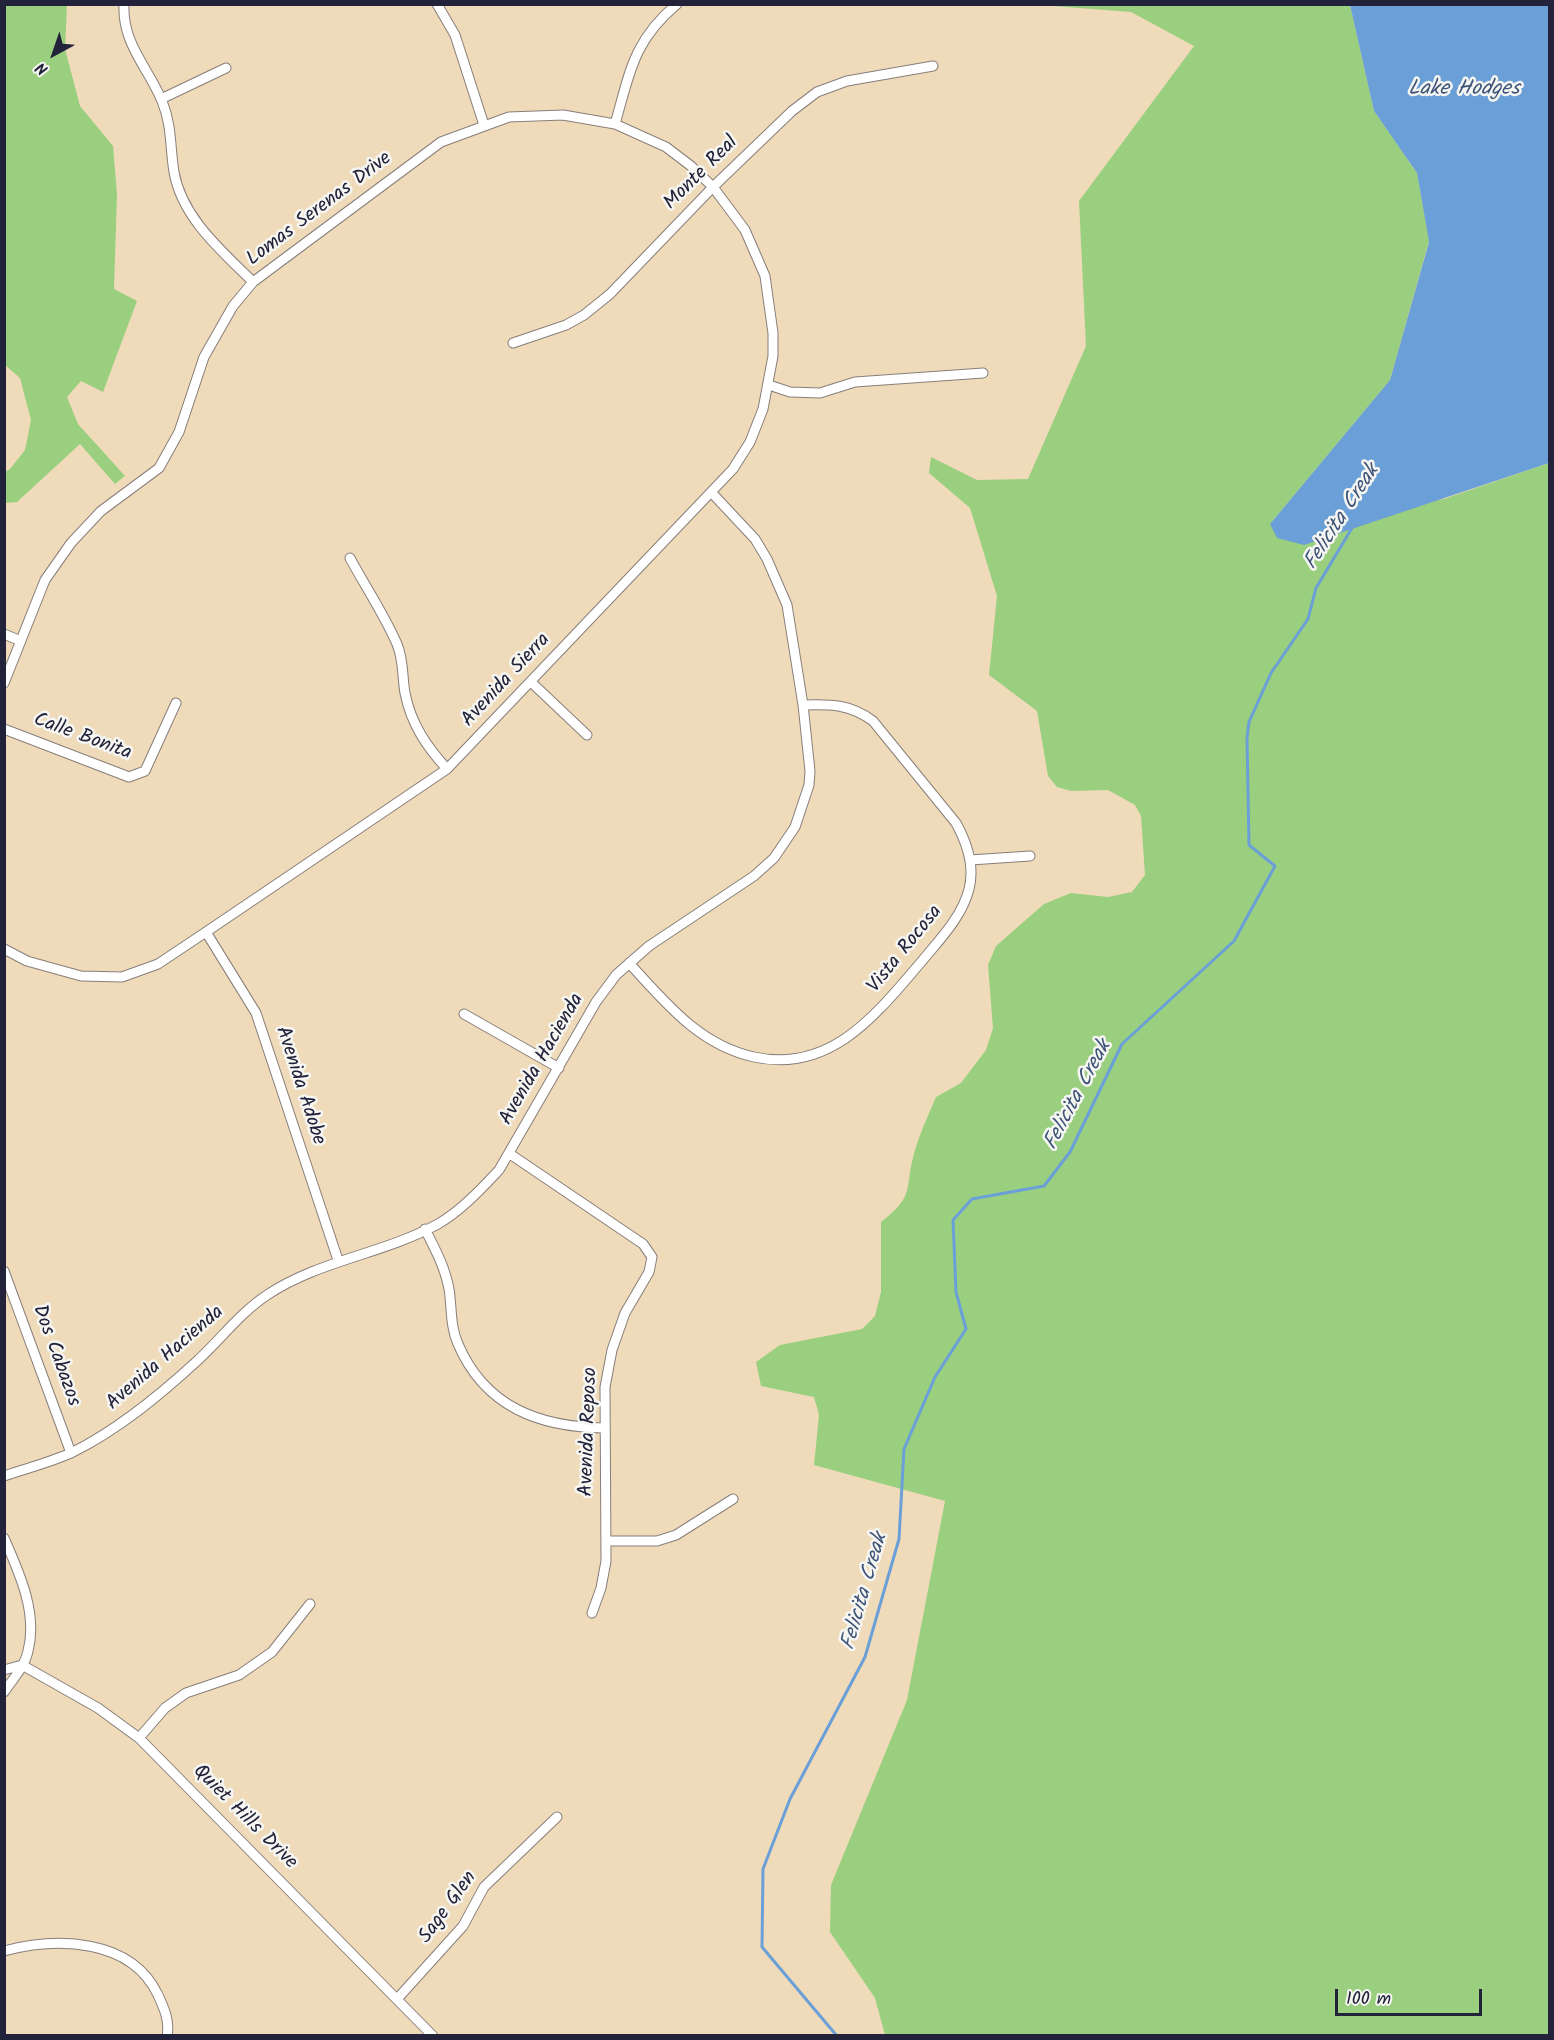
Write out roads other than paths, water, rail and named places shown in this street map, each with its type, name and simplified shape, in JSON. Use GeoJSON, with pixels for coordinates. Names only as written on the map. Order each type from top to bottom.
{"type":"FeatureCollection","features":[{"type":"Feature","properties":{"kind":"street"},"geometry":{"type":"LineString","coordinates":[[124,4],[130,47],[161,99],[170,127],[174,173],[180,192],[200,227],[253,282]]}},
{"type":"Feature","properties":{"kind":"street"},"geometry":{"type":"LineString","coordinates":[[437,4],[455,35],[484,125]]}},
{"type":"Feature","properties":{"kind":"street"},"geometry":{"type":"LineString","coordinates":[[615,124],[634,58],[649,31],[677,4]]}},
{"type":"Feature","properties":{"kind":"street","name":"Monte Real"},"geometry":{"type":"LineString","coordinates":[[513,343],[566,325],[584,315],[610,294],[713,187],[792,111],[817,92],[847,81],[933,66]]}},
{"type":"Feature","properties":{"kind":"street"},"geometry":{"type":"LineString","coordinates":[[161,99],[226,68]]}},
{"type":"Feature","properties":{"kind":"street","name":"Lomas Serenas Drive"},"geometry":{"type":"LineString","coordinates":[[4,683],[45,580],[70,543],[100,511],[159,468],[179,432],[204,357],[233,306],[253,282],[441,142],[509,117],[563,115],[615,124],[666,147],[713,187]]}},
{"type":"Feature","properties":{"kind":"street","name":"Avenida Sierra"},"geometry":{"type":"LineString","coordinates":[[4,949],[27,961],[81,976],[122,977],[158,964],[206,933],[447,769],[733,469],[750,442],[769,385],[773,333],[765,276],[745,230],[713,187]]}},
{"type":"Feature","properties":{"kind":"street"},"geometry":{"type":"LineString","coordinates":[[769,385],[790,392],[820,393],[855,382],[983,373]]}},
{"type":"Feature","properties":{"kind":"street","name":"Avenida Hacienda"},"geometry":{"type":"LineString","coordinates":[[4,1476],[71,1453],[126,1421],[197,1361],[265,1296],[299,1276],[338,1260],[398,1241],[440,1223],[483,1188],[510,1154],[596,1002],[629,963],[649,945],[754,876],[774,858],[795,827],[809,785],[810,771],[803,705],[787,604],[756,539],[711,492]]}},
{"type":"Feature","properties":{"kind":"street"},"geometry":{"type":"LineString","coordinates":[[350,558],[397,644],[404,669],[405,693],[414,725],[428,748],[447,769]]}},
{"type":"Feature","properties":{"kind":"street"},"geometry":{"type":"LineString","coordinates":[[4,634],[21,641]]}},
{"type":"Feature","properties":{"kind":"street"},"geometry":{"type":"LineString","coordinates":[[531,682],[587,735]]}},
{"type":"Feature","properties":{"kind":"street","name":"Calle Bonita"},"geometry":{"type":"LineString","coordinates":[[4,729],[129,777],[145,771],[176,703]]}},
{"type":"Feature","properties":{"kind":"street","name":"Vista Rocosa"},"geometry":{"type":"LineString","coordinates":[[629,963],[679,1017],[702,1036],[731,1051],[757,1058],[806,1056],[842,1042],[873,1019],[961,910],[969,887],[970,860],[964,839],[956,824],[873,721],[859,710],[836,703],[803,705]]}},
{"type":"Feature","properties":{"kind":"street"},"geometry":{"type":"LineString","coordinates":[[970,860],[1030,856]]}},
{"type":"Feature","properties":{"kind":"street","name":"Avenida Adobe"},"geometry":{"type":"LineString","coordinates":[[206,933],[256,1013],[338,1260]]}},
{"type":"Feature","properties":{"kind":"street"},"geometry":{"type":"LineString","coordinates":[[464,1014],[559,1068]]}},
{"type":"Feature","properties":{"kind":"street","name":"Avenida Reposo"},"geometry":{"type":"LineString","coordinates":[[510,1154],[643,1244],[652,1257],[649,1272],[625,1313],[612,1350],[605,1387],[606,1541],[601,1588],[592,1613]]}},
{"type":"Feature","properties":{"kind":"street"},"geometry":{"type":"LineString","coordinates":[[425,1229],[444,1269],[457,1343],[475,1373],[496,1396],[534,1419],[604,1428]]}},
{"type":"Feature","properties":{"kind":"street","name":"Dos Cabazos"},"geometry":{"type":"LineString","coordinates":[[4,1271],[71,1453]]}},
{"type":"Feature","properties":{"kind":"street"},"geometry":{"type":"LineString","coordinates":[[606,1541],[657,1541],[676,1534],[733,1499]]}},
{"type":"Feature","properties":{"kind":"street"},"geometry":{"type":"LineString","coordinates":[[4,1538],[20,1576],[31,1620],[28,1651],[22,1665],[4,1692]]}},
{"type":"Feature","properties":{"kind":"street"},"geometry":{"type":"LineString","coordinates":[[139,1738],[165,1708],[186,1693],[239,1675],[272,1652],[310,1604]]}},
{"type":"Feature","properties":{"kind":"street"},"geometry":{"type":"LineString","coordinates":[[4,1670],[22,1665]]}},
{"type":"Feature","properties":{"kind":"street","name":"Quiet Hills Drive"},"geometry":{"type":"LineString","coordinates":[[22,1665],[98,1708],[139,1738],[433,2036]]}},
{"type":"Feature","properties":{"kind":"street","name":"Sage Glen"},"geometry":{"type":"LineString","coordinates":[[398,1998],[463,1926],[484,1887],[557,1817]]}},
{"type":"Feature","properties":{"kind":"street"},"geometry":{"type":"LineString","coordinates":[[4,1951],[51,1944],[83,1944],[110,1951],[138,1968],[154,1986],[165,2010],[167,2036]]}},
{"type":"Feature","properties":{"kind":"water","name":"Lake Hodges"},"geometry":{"type":"Polygon","coordinates":[[[1350,5],[1549,5],[1549,463],[1304,545],[1277,538],[1270,524],[1390,380],[1429,242],[1417,173],[1374,111],[1350,5]]]}},
{"type":"Feature","properties":{"kind":"waterway","name":"Felicita Creak"},"geometry":{"type":"LineString","coordinates":[[837,2036],[762,1947],[763,1869],[790,1799],[865,1657],[899,1539],[904,1449],[935,1377],[966,1329],[956,1292],[953,1220],[972,1199],[1044,1186],[1070,1152],[1122,1044],[1234,941],[1275,866],[1249,845],[1247,738],[1249,722],[1271,673],[1308,619],[1316,588],[1352,528]]}}]}
